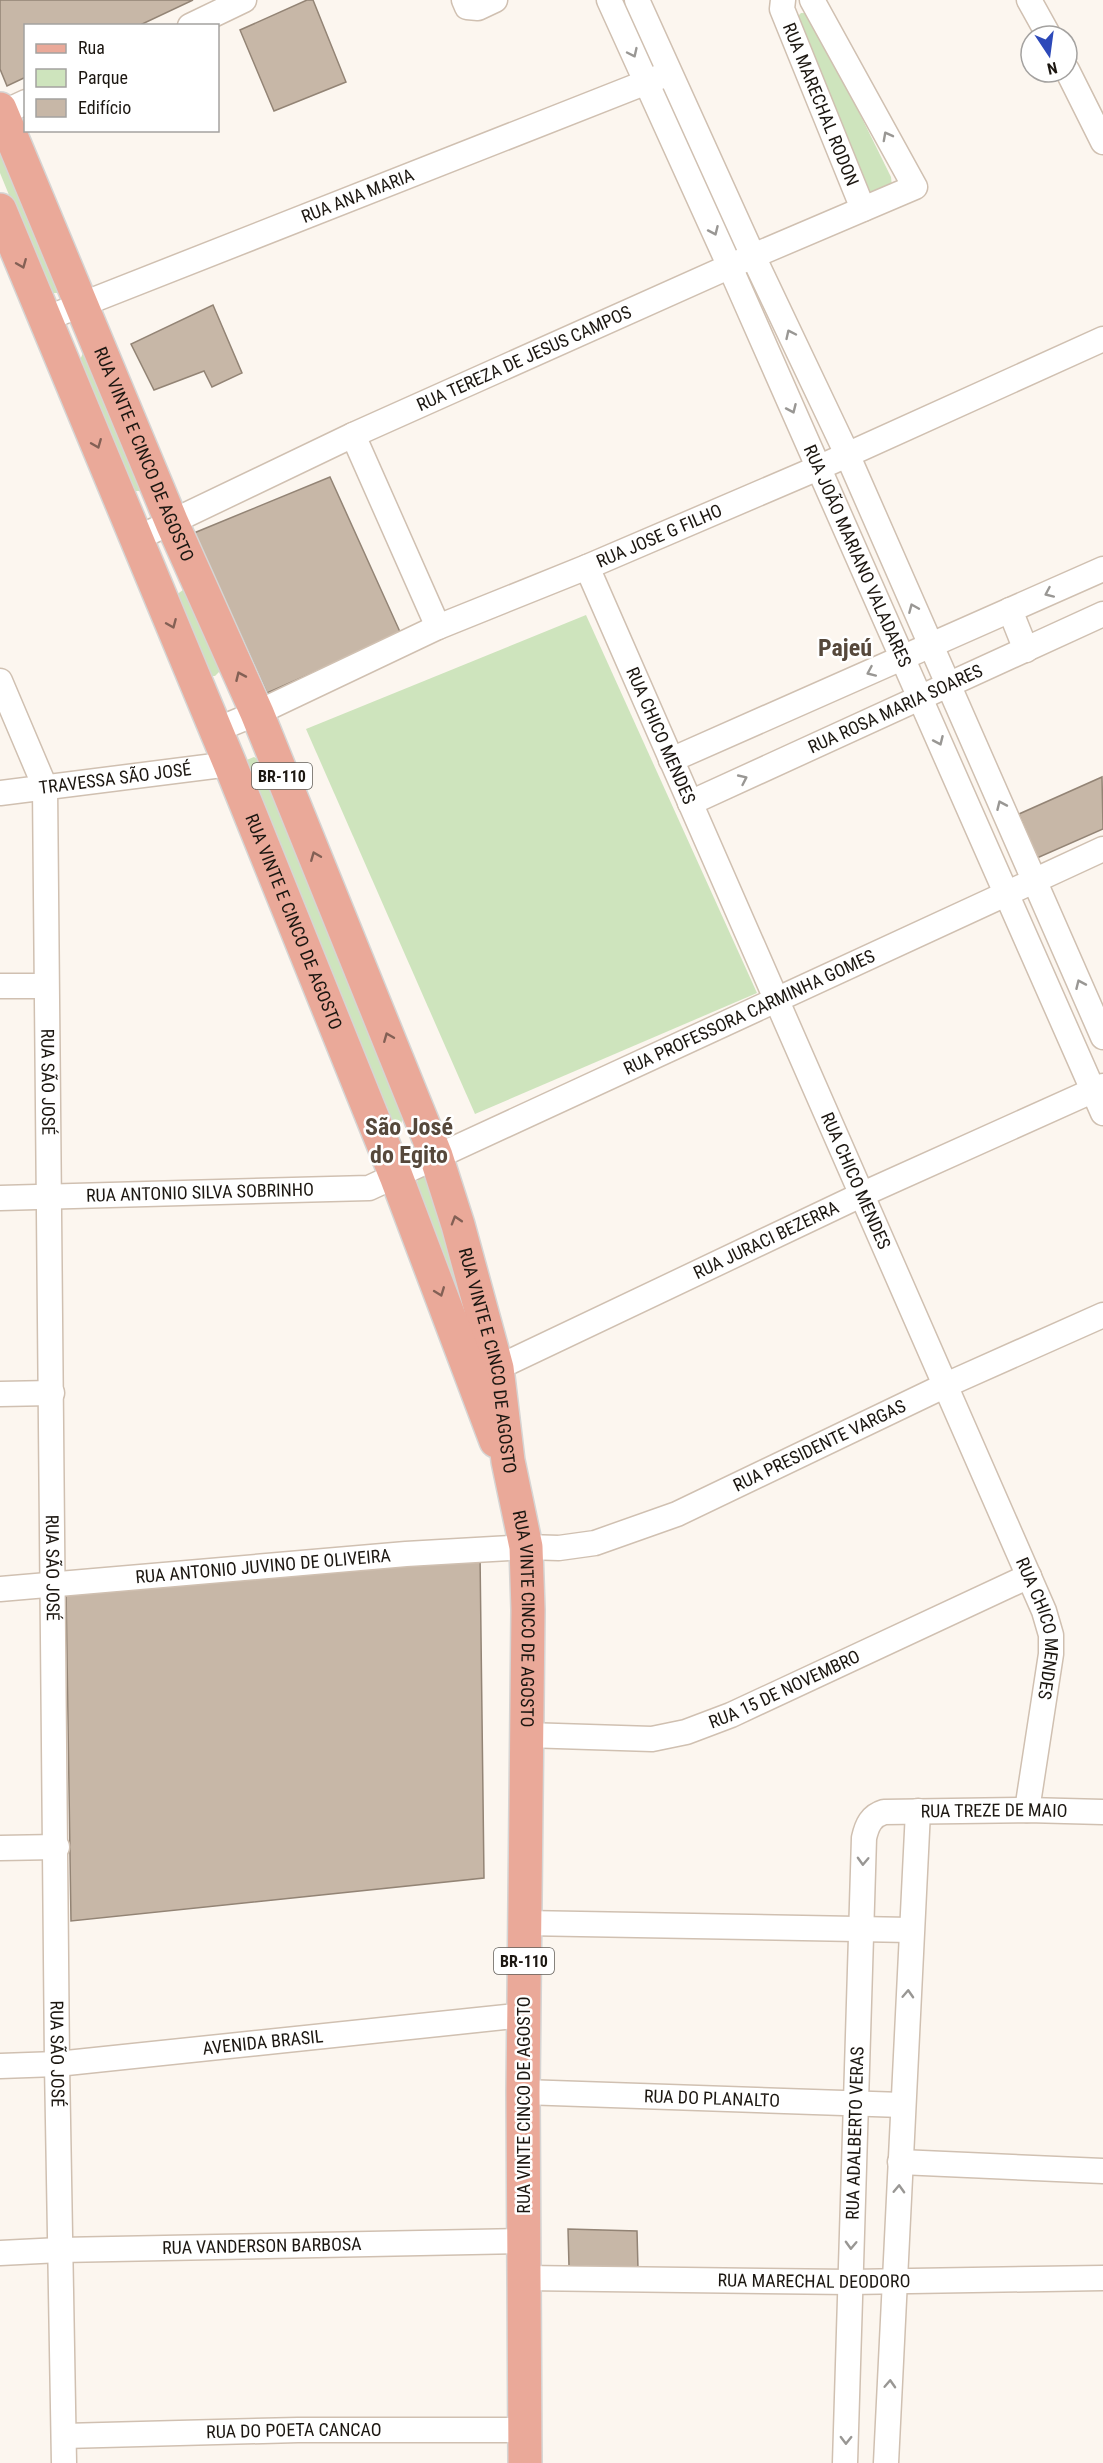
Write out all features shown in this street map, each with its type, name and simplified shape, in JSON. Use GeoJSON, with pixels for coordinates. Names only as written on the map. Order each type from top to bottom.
{"type":"FeatureCollection","features":[{"type":"Feature","properties":{"kind":"main road","name":"RUA VINTE E CINCO DE AGOSTO"},"geometry":{"type":"LineString","coordinates":[[7,109],[81,305],[172,523],[256,713],[436,1156],[461,1235],[497,1368],[508,1461]]}},
{"type":"Feature","properties":{"kind":"main road","name":"RUA VINTE E CINCO DE AGOSTO"},"geometry":{"type":"LineString","coordinates":[[0,210],[230,764],[396,1176],[476,1393],[494,1437],[508,1461]]}},
{"type":"Feature","properties":{"kind":"main road","name":"RUA VINTE CINCO DE AGOSTO"},"geometry":{"type":"LineString","coordinates":[[508,1461],[526,1547],[528,1610],[523,2092],[525,2463]]}},
{"type":"Feature","properties":{"kind":"street"},"geometry":{"type":"LineString","coordinates":[[194,24],[244,0]]}},
{"type":"Feature","properties":{"kind":"street"},"geometry":{"type":"LineString","coordinates":[[464,0],[467,7],[478,8],[495,0]]}},
{"type":"Feature","properties":{"kind":"street","name":"RUA JOÃO MARIANO VALADARES"},"geometry":{"type":"LineString","coordinates":[[609,0],[730,267],[1006,894],[1100,1097]]}},
{"type":"Feature","properties":{"kind":"street","name":"RUA JOÃO MARIANO VALADARES"},"geometry":{"type":"LineString","coordinates":[[637,0],[753,256],[847,454],[929,646],[1103,1037]]}},
{"type":"Feature","properties":{"kind":"street","name":"RUA MARECHAL RODON"},"geometry":{"type":"LineString","coordinates":[[783,0],[782,9],[863,209]]}},
{"type":"Feature","properties":{"kind":"street","name":"RUA TEREZA DE JESUS CAMPOS"},"geometry":{"type":"LineString","coordinates":[[136,538],[172,523],[353,435],[753,256],[915,187],[812,0]]}},
{"type":"Feature","properties":{"kind":"street"},"geometry":{"type":"LineString","coordinates":[[1029,0],[1042,24]]}},
{"type":"Feature","properties":{"kind":"street","name":"RUA ANA MARIA"},"geometry":{"type":"LineString","coordinates":[[45,319],[670,73]]}},
{"type":"Feature","properties":{"kind":"street"},"geometry":{"type":"LineString","coordinates":[[1074,84],[1101,134]]}},
{"type":"Feature","properties":{"kind":"street","name":"RUA JOSE G FILHO"},"geometry":{"type":"LineString","coordinates":[[216,730],[438,627],[587,567],[818,468],[1103,339]]}},
{"type":"Feature","properties":{"kind":"street"},"geometry":{"type":"LineString","coordinates":[[353,435],[438,627]]}},
{"type":"Feature","properties":{"kind":"street","name":"RUA CHICO MENDES"},"geometry":{"type":"LineString","coordinates":[[587,567],[1044,1611],[1051,1635],[1051,1654],[1027,1810]]}},
{"type":"Feature","properties":{"kind":"street"},"geometry":{"type":"LineString","coordinates":[[671,760],[1103,570]]}},
{"type":"Feature","properties":{"kind":"street"},"geometry":{"type":"LineString","coordinates":[[1010,610],[1026,650]]}},
{"type":"Feature","properties":{"kind":"street","name":"RUA ROSA MARIA SOARES"},"geometry":{"type":"LineString","coordinates":[[690,803],[1103,614]]}},
{"type":"Feature","properties":{"kind":"street","name":"RUA SÃO JOSÉ"},"geometry":{"type":"LineString","coordinates":[[0,681],[45,787],[52,1583],[57,1847],[57,2064],[64,2463]]}},
{"type":"Feature","properties":{"kind":"street","name":"TRAVESSA SÃO JOSÉ"},"geometry":{"type":"LineString","coordinates":[[0,793],[230,764]]}},
{"type":"Feature","properties":{"kind":"street","name":"RUA PROFESSORA CARMINHA GOMES"},"geometry":{"type":"LineString","coordinates":[[396,1176],[1103,849]]}},
{"type":"Feature","properties":{"kind":"street"},"geometry":{"type":"LineString","coordinates":[[0,986],[46,986]]}},
{"type":"Feature","properties":{"kind":"street","name":"RUA JURACI BEZERRA"},"geometry":{"type":"LineString","coordinates":[[497,1368],[863,1194],[1100,1097]]}},
{"type":"Feature","properties":{"kind":"street","name":"RUA ANTONIO SILVA SOBRINHO"},"geometry":{"type":"LineString","coordinates":[[0,1198],[369,1188],[396,1176]]}},
{"type":"Feature","properties":{"kind":"street","name":"RUA PRESIDENTE VARGAS"},"geometry":{"type":"LineString","coordinates":[[526,1547],[560,1548],[594,1543],[677,1514],[946,1385],[1103,1315]]}},
{"type":"Feature","properties":{"kind":"street"},"geometry":{"type":"LineString","coordinates":[[0,1394],[52,1393]]}},
{"type":"Feature","properties":{"kind":"street","name":"RUA ANTONIO JUVINO DE OLIVEIRA"},"geometry":{"type":"LineString","coordinates":[[0,1589],[394,1555],[526,1547]]}},
{"type":"Feature","properties":{"kind":"street","name":"RUA 15 DE NOVEMBRO"},"geometry":{"type":"LineString","coordinates":[[526,1735],[652,1738],[686,1732],[732,1715],[1029,1576]]}},
{"type":"Feature","properties":{"kind":"street","name":"RUA TREZE DE MAIO"},"geometry":{"type":"LineString","coordinates":[[884,1812],[1027,1810],[1103,1812]]}},
{"type":"Feature","properties":{"kind":"street"},"geometry":{"type":"LineString","coordinates":[[886,2463],[918,1811]]}},
{"type":"Feature","properties":{"kind":"street","name":"RUA ADALBERTO VERAS"},"geometry":{"type":"LineString","coordinates":[[845,2463],[864,1838],[871,1820],[884,1812]]}},
{"type":"Feature","properties":{"kind":"street"},"geometry":{"type":"LineString","coordinates":[[0,1848],[57,1847]]}},
{"type":"Feature","properties":{"kind":"street"},"geometry":{"type":"LineString","coordinates":[[524,1923],[911,1930]]}},
{"type":"Feature","properties":{"kind":"street","name":"AVENIDA BRASIL"},"geometry":{"type":"LineString","coordinates":[[0,2066],[57,2064],[524,2015]]}},
{"type":"Feature","properties":{"kind":"street","name":"RUA DO PLANALTO"},"geometry":{"type":"LineString","coordinates":[[523,2092],[902,2105]]}},
{"type":"Feature","properties":{"kind":"street"},"geometry":{"type":"LineString","coordinates":[[900,2162],[1103,2171]]}},
{"type":"Feature","properties":{"kind":"street","name":"RUA VANDERSON BARBOSA"},"geometry":{"type":"LineString","coordinates":[[0,2253],[524,2241]]}},
{"type":"Feature","properties":{"kind":"street","name":"RUA MARECHAL DEODORO"},"geometry":{"type":"LineString","coordinates":[[524,2278],[850,2282],[1103,2278]]}},
{"type":"Feature","properties":{"kind":"street","name":"RUA DO POETA CANCAO"},"geometry":{"type":"LineString","coordinates":[[64,2436],[298,2430],[525,2430]]}},
{"type":"Feature","properties":{"kind":"green space"},"geometry":{"type":"Polygon","coordinates":[[[801,13],[807,13],[813,19],[891,177],[892,186],[871,193],[867,188],[797,17],[801,13]]]}},
{"type":"Feature","properties":{"kind":"green space"},"geometry":{"type":"Polygon","coordinates":[[[0,148],[62,288],[58,293],[53,293],[47,288],[0,173],[0,148]]]}},
{"type":"Feature","properties":{"kind":"green space"},"geometry":{"type":"Polygon","coordinates":[[[83,353],[88,354],[143,487],[139,491],[134,491],[79,362],[83,353]]]}},
{"type":"Feature","properties":{"kind":"green space"},"geometry":{"type":"Polygon","coordinates":[[[183,590],[188,594],[219,666],[219,672],[215,676],[210,676],[176,595],[183,590]]]}},
{"type":"Feature","properties":{"kind":"green space"},"geometry":{"type":"Polygon","coordinates":[[[586,615],[757,993],[475,1114],[306,729],[586,615]]]}},
{"type":"Feature","properties":{"kind":"green space"},"geometry":{"type":"Polygon","coordinates":[[[254,757],[260,761],[403,1114],[401,1126],[391,1124],[244,761],[254,757]]]}},
{"type":"Feature","properties":{"kind":"green space"},"geometry":{"type":"Polygon","coordinates":[[[424,1174],[429,1179],[493,1405],[416,1184],[420,1176],[424,1174]]]}},
{"type":"Feature","properties":{"kind":"building"},"geometry":{"type":"Polygon","coordinates":[[[0,0],[193,0],[142,24],[24,24],[24,78],[7,86],[0,69],[0,0]]]}},
{"type":"Feature","properties":{"kind":"building"},"geometry":{"type":"Polygon","coordinates":[[[307,0],[313,0],[346,82],[274,111],[240,30],[307,0]]]}},
{"type":"Feature","properties":{"kind":"building"},"geometry":{"type":"Polygon","coordinates":[[[213,305],[242,373],[212,387],[204,371],[154,390],[131,344],[213,305]]]}},
{"type":"Feature","properties":{"kind":"building"},"geometry":{"type":"Polygon","coordinates":[[[330,477],[401,634],[267,693],[194,533],[330,477]]]}},
{"type":"Feature","properties":{"kind":"building"},"geometry":{"type":"Polygon","coordinates":[[[1102,777],[1103,829],[1037,858],[1019,814],[1102,777]]]}},
{"type":"Feature","properties":{"kind":"building"},"geometry":{"type":"Polygon","coordinates":[[[480,1554],[484,1878],[71,1921],[66,1589],[480,1554]]]}},
{"type":"Feature","properties":{"kind":"building"},"geometry":{"type":"Polygon","coordinates":[[[568,2229],[637,2231],[638,2269],[569,2266],[568,2229]]]}},
{"type":"Feature","properties":{"kind":"district","name":"Pajeú"},"geometry":{"type":"Point","coordinates":[845,648]}},
{"type":"Feature","properties":{"kind":"district","name":"São José do Egito"},"geometry":{"type":"Point","coordinates":[409,1141]}}]}
